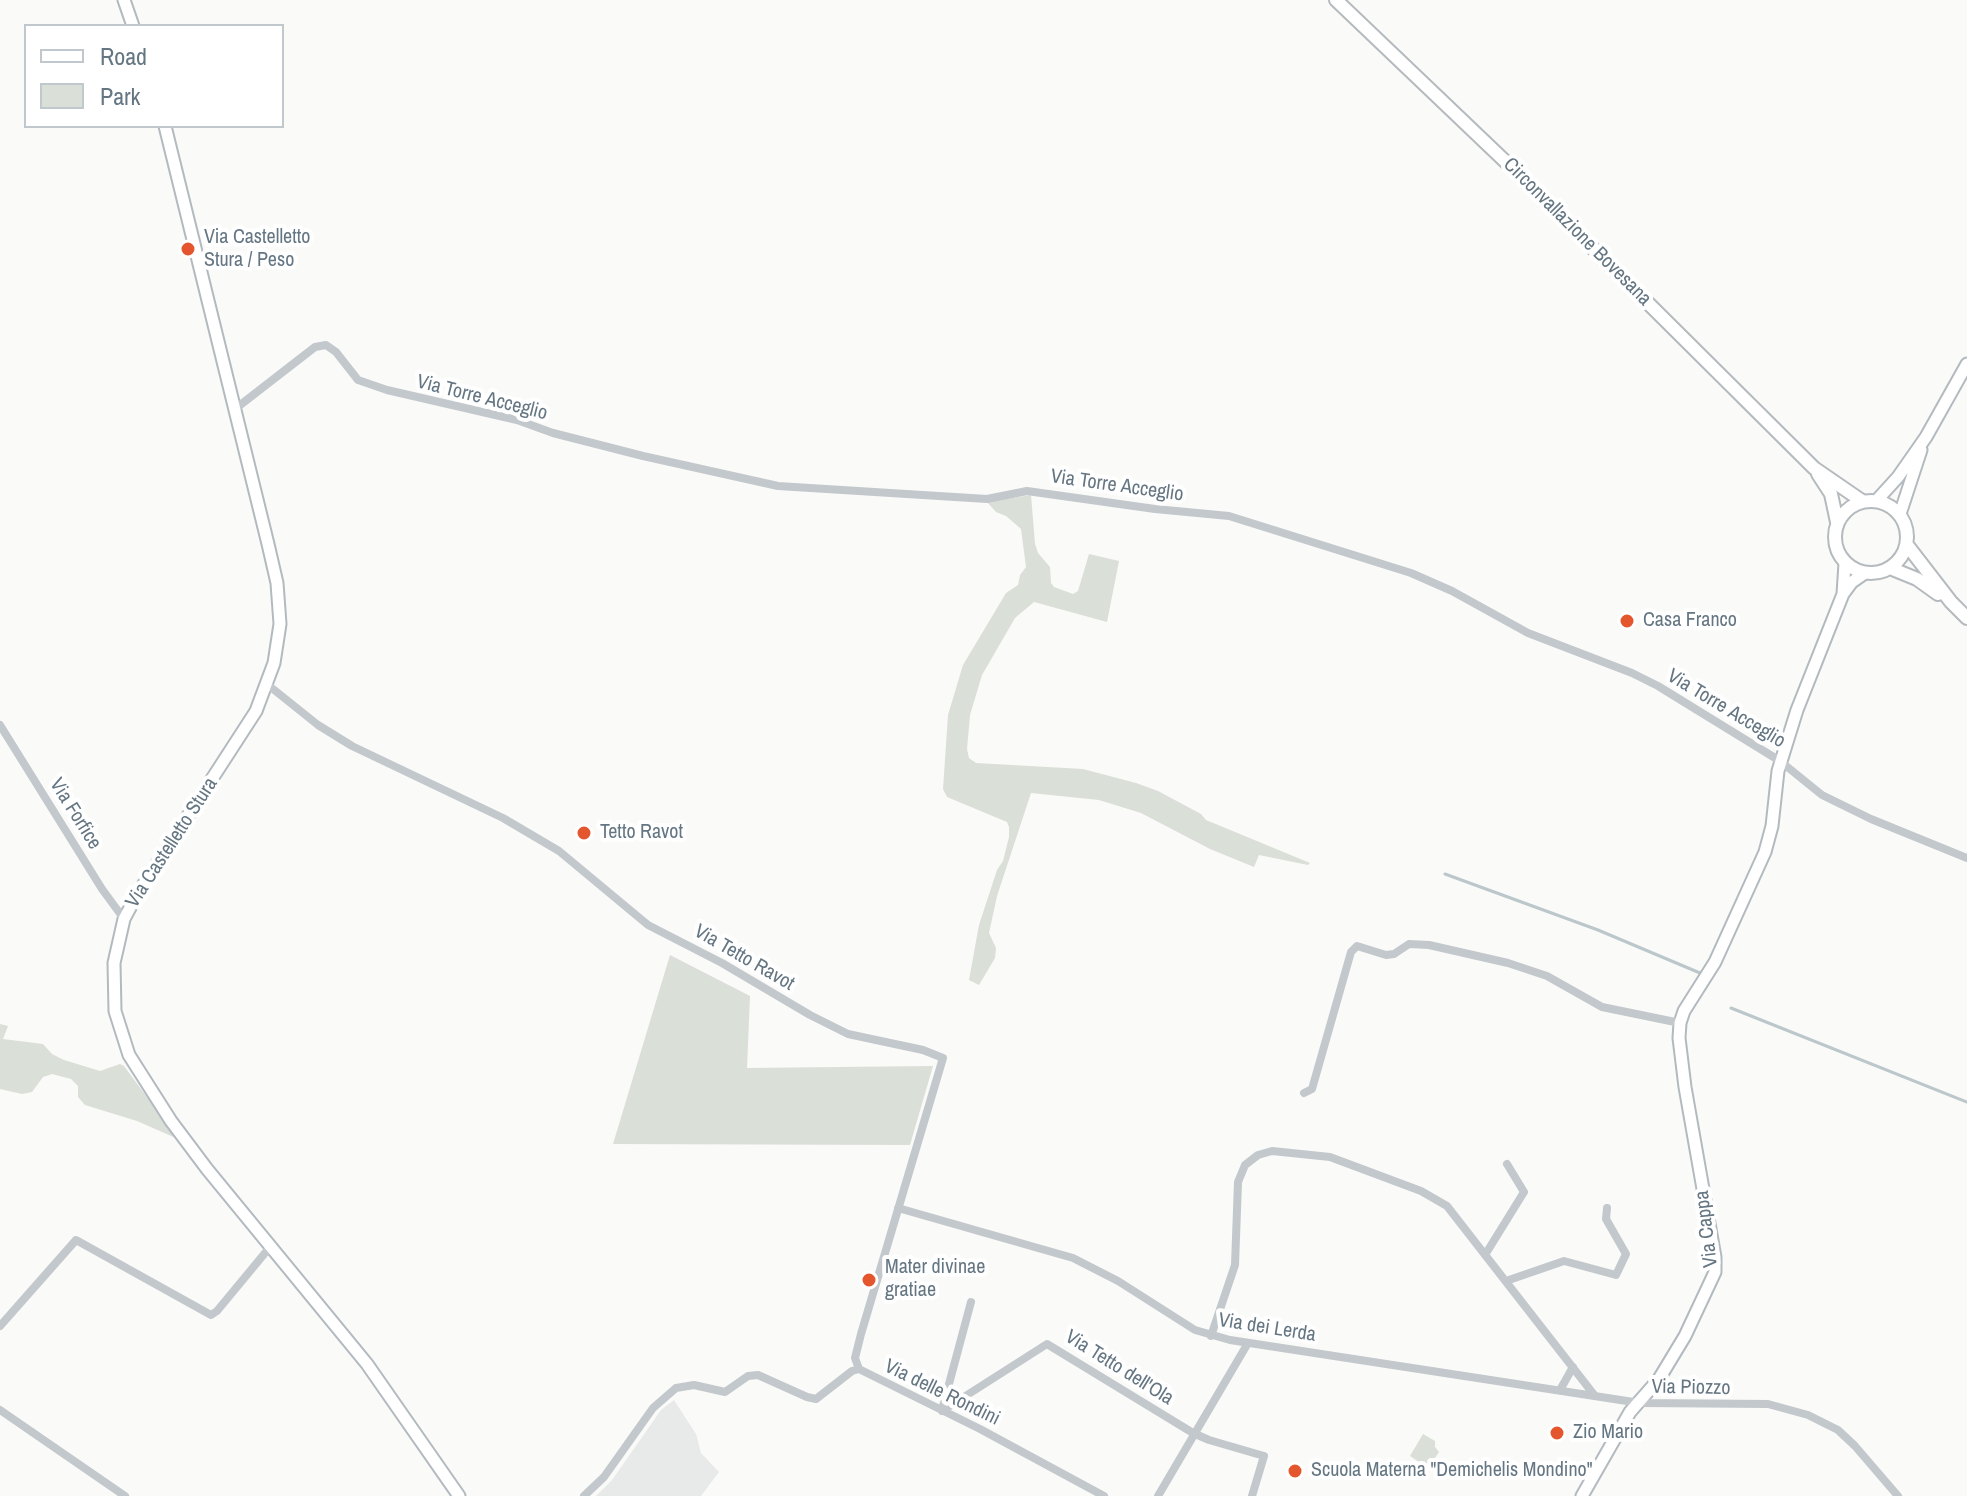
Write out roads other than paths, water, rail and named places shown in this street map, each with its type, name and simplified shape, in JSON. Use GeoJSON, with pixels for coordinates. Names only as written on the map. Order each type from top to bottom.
{"type":"FeatureCollection","features":[{"type":"Feature","properties":{"kind":"main road","name":"Circonvallazione Bovesana"},"geometry":{"type":"LineString","coordinates":[[1336,0],[1509,165],[1814,468],[1862,501]]}},
{"type":"Feature","properties":{"kind":"main road","name":"Circonvallazione Bovesana"},"geometry":{"type":"LineString","coordinates":[[1814,468],[1831,494],[1837,522]]}},
{"type":"Feature","properties":{"kind":"main road"},"geometry":{"type":"LineString","coordinates":[[1877,500],[1900,514],[1907,534],[1907,545],[1890,568],[1865,573],[1845,563],[1835,544],[1837,522],[1852,505],[1877,500]]}},
{"type":"Feature","properties":{"kind":"main road"},"geometry":{"type":"LineString","coordinates":[[1907,545],[1967,618]]}},
{"type":"Feature","properties":{"kind":"main road"},"geometry":{"type":"LineString","coordinates":[[1890,568],[1917,579],[1951,602]]}},
{"type":"Feature","properties":{"kind":"street"},"geometry":{"type":"LineString","coordinates":[[124,0],[132,24]]}},
{"type":"Feature","properties":{"kind":"street","name":"Via Castelletto Stura"},"geometry":{"type":"LineString","coordinates":[[165,128],[268,544],[280,609],[278,640],[268,685],[243,733],[124,919],[116,948],[115,1011],[129,1055],[180,1133],[367,1364],[459,1496]]}},
{"type":"Feature","properties":{"kind":"street","name":"Via Torre Acceglio"},"geometry":{"type":"LineString","coordinates":[[235,409],[315,347],[326,345],[336,352],[358,380],[387,390],[517,420],[553,433],[643,456],[778,486],[987,499],[1027,491],[1229,516],[1361,556],[1438,585],[1528,633],[1658,686],[1780,761],[1822,795],[1871,819],[1967,858]]}},
{"type":"Feature","properties":{"kind":"street"},"geometry":{"type":"LineString","coordinates":[[1877,500],[1898,477],[1926,437],[1967,364]]}},
{"type":"Feature","properties":{"kind":"street"},"geometry":{"type":"LineString","coordinates":[[1900,514],[1926,437]]}},
{"type":"Feature","properties":{"kind":"street"},"geometry":{"type":"LineString","coordinates":[[1843,594],[1845,563]]}},
{"type":"Feature","properties":{"kind":"street"},"geometry":{"type":"LineString","coordinates":[[1304,1093],[1312,1089],[1351,952],[1357,946],[1386,955],[1394,954],[1409,944],[1429,945],[1508,963],[1547,976],[1602,1007],[1680,1023],[1727,938],[1769,842],[1780,761],[1843,594],[1852,582],[1865,573]]}},
{"type":"Feature","properties":{"kind":"street","name":"Via Tetto Ravot"},"geometry":{"type":"LineString","coordinates":[[268,685],[318,725],[352,746],[503,818],[559,851],[648,925],[722,963],[810,1015],[848,1034],[941,1055],[943,1061],[855,1358],[859,1369]]}},
{"type":"Feature","properties":{"kind":"street","name":"Via Forfice"},"geometry":{"type":"LineString","coordinates":[[0,725],[124,919]]}},
{"type":"Feature","properties":{"kind":"street","name":"Via Cappa"},"geometry":{"type":"LineString","coordinates":[[1582,1496],[1630,1412],[1659,1379],[1685,1336],[1715,1272],[1715,1257],[1685,1087],[1680,1023]]}},
{"type":"Feature","properties":{"kind":"street"},"geometry":{"type":"LineString","coordinates":[[1211,1336],[1235,1265],[1240,1174],[1250,1160],[1265,1152],[1343,1159],[1421,1191],[1447,1206],[1595,1396]]}},
{"type":"Feature","properties":{"kind":"street"},"geometry":{"type":"LineString","coordinates":[[1485,1255],[1524,1192],[1507,1164]]}},
{"type":"Feature","properties":{"kind":"street","name":"Via dei Lerda"},"geometry":{"type":"LineString","coordinates":[[898,1208],[1073,1258],[1118,1281],[1186,1325],[1211,1336],[1595,1396]]}},
{"type":"Feature","properties":{"kind":"street"},"geometry":{"type":"LineString","coordinates":[[1506,1281],[1564,1261],[1573,1261],[1610,1276],[1616,1275],[1626,1254],[1606,1219],[1607,1208]]}},
{"type":"Feature","properties":{"kind":"street"},"geometry":{"type":"LineString","coordinates":[[0,1326],[76,1240],[211,1315],[270,1247]]}},
{"type":"Feature","properties":{"kind":"street"},"geometry":{"type":"LineString","coordinates":[[942,1411],[971,1302]]}},
{"type":"Feature","properties":{"kind":"street"},"geometry":{"type":"LineString","coordinates":[[1158,1496],[1248,1343]]}},
{"type":"Feature","properties":{"kind":"street","name":"Via Tetto dell'Ola"},"geometry":{"type":"LineString","coordinates":[[942,1411],[1047,1344],[1193,1433],[1264,1456],[1252,1496]]}},
{"type":"Feature","properties":{"kind":"street"},"geometry":{"type":"LineString","coordinates":[[1560,1390],[1573,1367]]}},
{"type":"Feature","properties":{"kind":"street","name":"Via delle Rondini"},"geometry":{"type":"LineString","coordinates":[[584,1496],[604,1477],[653,1408],[676,1388],[694,1385],[725,1392],[748,1376],[758,1375],[816,1399],[859,1369],[1104,1496]]}},
{"type":"Feature","properties":{"kind":"street","name":"Via Piozzo"},"geometry":{"type":"LineString","coordinates":[[1595,1396],[1640,1403],[1768,1404],[1808,1415],[1838,1430],[1898,1496]]}},
{"type":"Feature","properties":{"kind":"street"},"geometry":{"type":"LineString","coordinates":[[0,1410],[125,1496]]}},
{"type":"Feature","properties":{"kind":"waterway"},"geometry":{"type":"LineString","coordinates":[[1445,874],[1598,930],[1700,973]]}},
{"type":"Feature","properties":{"kind":"waterway"},"geometry":{"type":"LineString","coordinates":[[1731,1008],[1967,1102]]}},
{"type":"Feature","properties":{"kind":"place","name":"Via Castelletto Stura / Peso"},"geometry":{"type":"Point","coordinates":[188,249]}},
{"type":"Feature","properties":{"kind":"place","name":"Casa Franco"},"geometry":{"type":"Point","coordinates":[1627,621]}},
{"type":"Feature","properties":{"kind":"place","name":"Tetto Ravot"},"geometry":{"type":"Point","coordinates":[584,833]}},
{"type":"Feature","properties":{"kind":"place","name":"Mater divinae gratiae"},"geometry":{"type":"Point","coordinates":[869,1280]}},
{"type":"Feature","properties":{"kind":"place","name":"Zio Mario"},"geometry":{"type":"Point","coordinates":[1557,1433]}},
{"type":"Feature","properties":{"kind":"place","name":"Scuola Materna \"Demichelis Mondino\""},"geometry":{"type":"Point","coordinates":[1295,1471]}}]}
